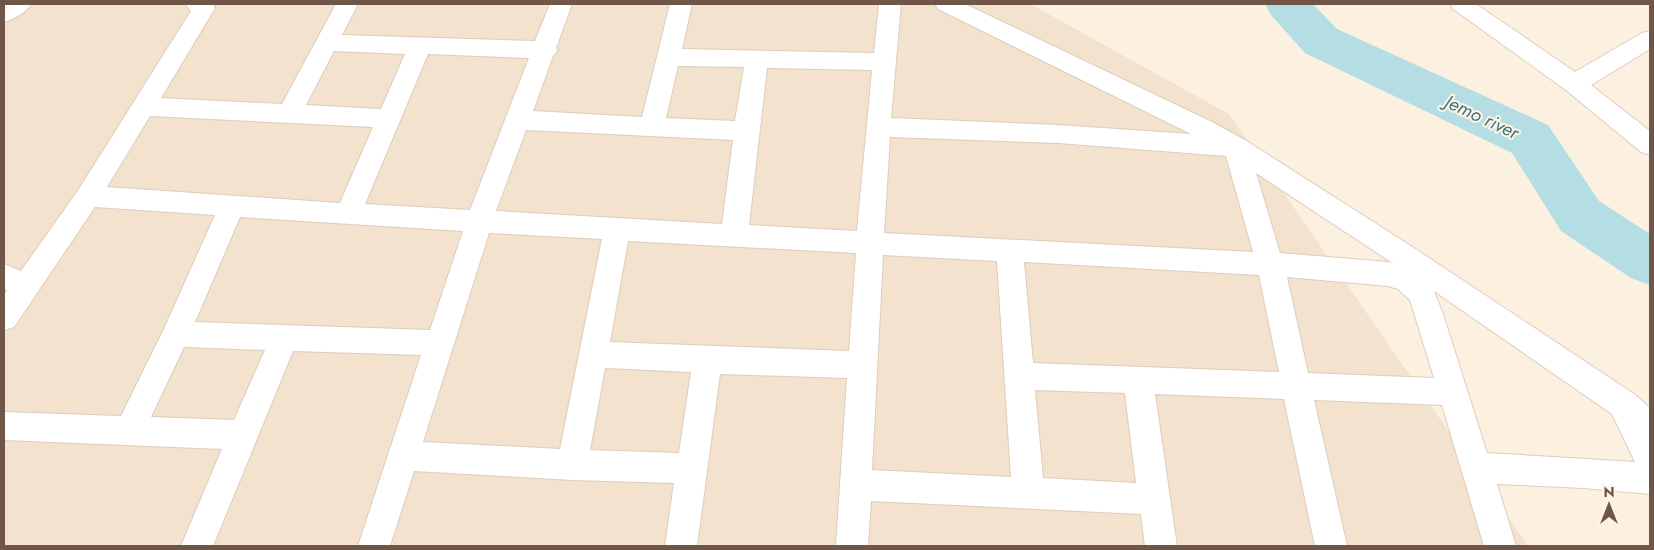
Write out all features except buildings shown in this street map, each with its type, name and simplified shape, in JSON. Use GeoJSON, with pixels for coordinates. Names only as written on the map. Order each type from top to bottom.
{"type":"FeatureCollection","features":[{"type":"Feature","properties":{"kind":"street"},"geometry":{"type":"LineString","coordinates":[[4,14],[20,4]]}},
{"type":"Feature","properties":{"kind":"street"},"geometry":{"type":"LineString","coordinates":[[290,113],[347,4]]}},
{"type":"Feature","properties":{"kind":"street"},"geometry":{"type":"LineString","coordinates":[[374,546],[479,222],[546,50],[561,4]]}},
{"type":"Feature","properties":{"kind":"street"},"geometry":{"type":"LineString","coordinates":[[652,126],[681,4]]}},
{"type":"Feature","properties":{"kind":"street"},"geometry":{"type":"LineString","coordinates":[[852,546],[878,127],[890,4]]}},
{"type":"Feature","properties":{"kind":"street"},"geometry":{"type":"LineString","coordinates":[[946,4],[1203,129],[1236,148],[1406,268],[1623,404],[1650,427]]}},
{"type":"Feature","properties":{"kind":"street"},"geometry":{"type":"LineString","coordinates":[[1461,4],[1574,84],[1650,145]]}},
{"type":"Feature","properties":{"kind":"street"},"geometry":{"type":"LineString","coordinates":[[4,318],[15,281],[88,196],[203,5]]}},
{"type":"Feature","properties":{"kind":"street"},"geometry":{"type":"LineString","coordinates":[[1574,84],[1650,38]]}},
{"type":"Feature","properties":{"kind":"street"},"geometry":{"type":"LineString","coordinates":[[326,43],[546,50]]}},
{"type":"Feature","properties":{"kind":"street"},"geometry":{"type":"LineString","coordinates":[[348,214],[420,46]]}},
{"type":"Feature","properties":{"kind":"street"},"geometry":{"type":"LineString","coordinates":[[668,57],[884,62]]}},
{"type":"Feature","properties":{"kind":"street"},"geometry":{"type":"LineString","coordinates":[[734,236],[746,131],[757,59]]}},
{"type":"Feature","properties":{"kind":"street"},"geometry":{"type":"LineString","coordinates":[[142,106],[389,119]]}},
{"type":"Feature","properties":{"kind":"street"},"geometry":{"type":"LineString","coordinates":[[518,120],[746,131]]}},
{"type":"Feature","properties":{"kind":"street"},"geometry":{"type":"LineString","coordinates":[[878,127],[1058,134],[1236,148]]}},
{"type":"Feature","properties":{"kind":"street"},"geometry":{"type":"LineString","coordinates":[[1236,148],[1270,264],[1331,546]]}},
{"type":"Feature","properties":{"kind":"street"},"geometry":{"type":"LineString","coordinates":[[88,196],[617,230],[1270,264],[1389,274],[1406,268]]}},
{"type":"Feature","properties":{"kind":"street"},"geometry":{"type":"LineString","coordinates":[[129,431],[176,334],[232,206]]}},
{"type":"Feature","properties":{"kind":"street"},"geometry":{"type":"LineString","coordinates":[[572,465],[617,230]]}},
{"type":"Feature","properties":{"kind":"street"},"geometry":{"type":"LineString","coordinates":[[1010,251],[1028,494]]}},
{"type":"Feature","properties":{"kind":"street"},"geometry":{"type":"LineString","coordinates":[[1406,268],[1421,294],[1500,546]]}},
{"type":"Feature","properties":{"kind":"street"},"geometry":{"type":"LineString","coordinates":[[176,334],[440,343]]}},
{"type":"Feature","properties":{"kind":"street"},"geometry":{"type":"LineString","coordinates":[[197,546],[284,338]]}},
{"type":"Feature","properties":{"kind":"street"},"geometry":{"type":"LineString","coordinates":[[593,354],[863,365]]}},
{"type":"Feature","properties":{"kind":"street"},"geometry":{"type":"LineString","coordinates":[[681,546],[707,360]]}},
{"type":"Feature","properties":{"kind":"street"},"geometry":{"type":"LineString","coordinates":[[1018,376],[1453,392]]}},
{"type":"Feature","properties":{"kind":"street"},"geometry":{"type":"LineString","coordinates":[[1138,380],[1161,546]]}},
{"type":"Feature","properties":{"kind":"street"},"geometry":{"type":"LineString","coordinates":[[1623,404],[1650,460]]}},
{"type":"Feature","properties":{"kind":"street"},"geometry":{"type":"LineString","coordinates":[[4,426],[242,435]]}},
{"type":"Feature","properties":{"kind":"street"},"geometry":{"type":"LineString","coordinates":[[403,456],[572,465],[691,468]]}},
{"type":"Feature","properties":{"kind":"street"},"geometry":{"type":"LineString","coordinates":[[1476,468],[1583,473],[1650,479]]}},
{"type":"Feature","properties":{"kind":"street"},"geometry":{"type":"LineString","coordinates":[[856,485],[1153,499]]}},
{"type":"Feature","properties":{"kind":"shaded area"},"geometry":{"type":"Polygon","coordinates":[[[4,4],[1030,4],[1229,114],[1528,546],[4,546],[4,4]]]}},
{"type":"Feature","properties":{"kind":"waterway","name":"Jemo river"},"geometry":{"type":"LineString","coordinates":[[1287,4],[1321,41],[1530,139],[1580,216],[1650,262]]}}]}
